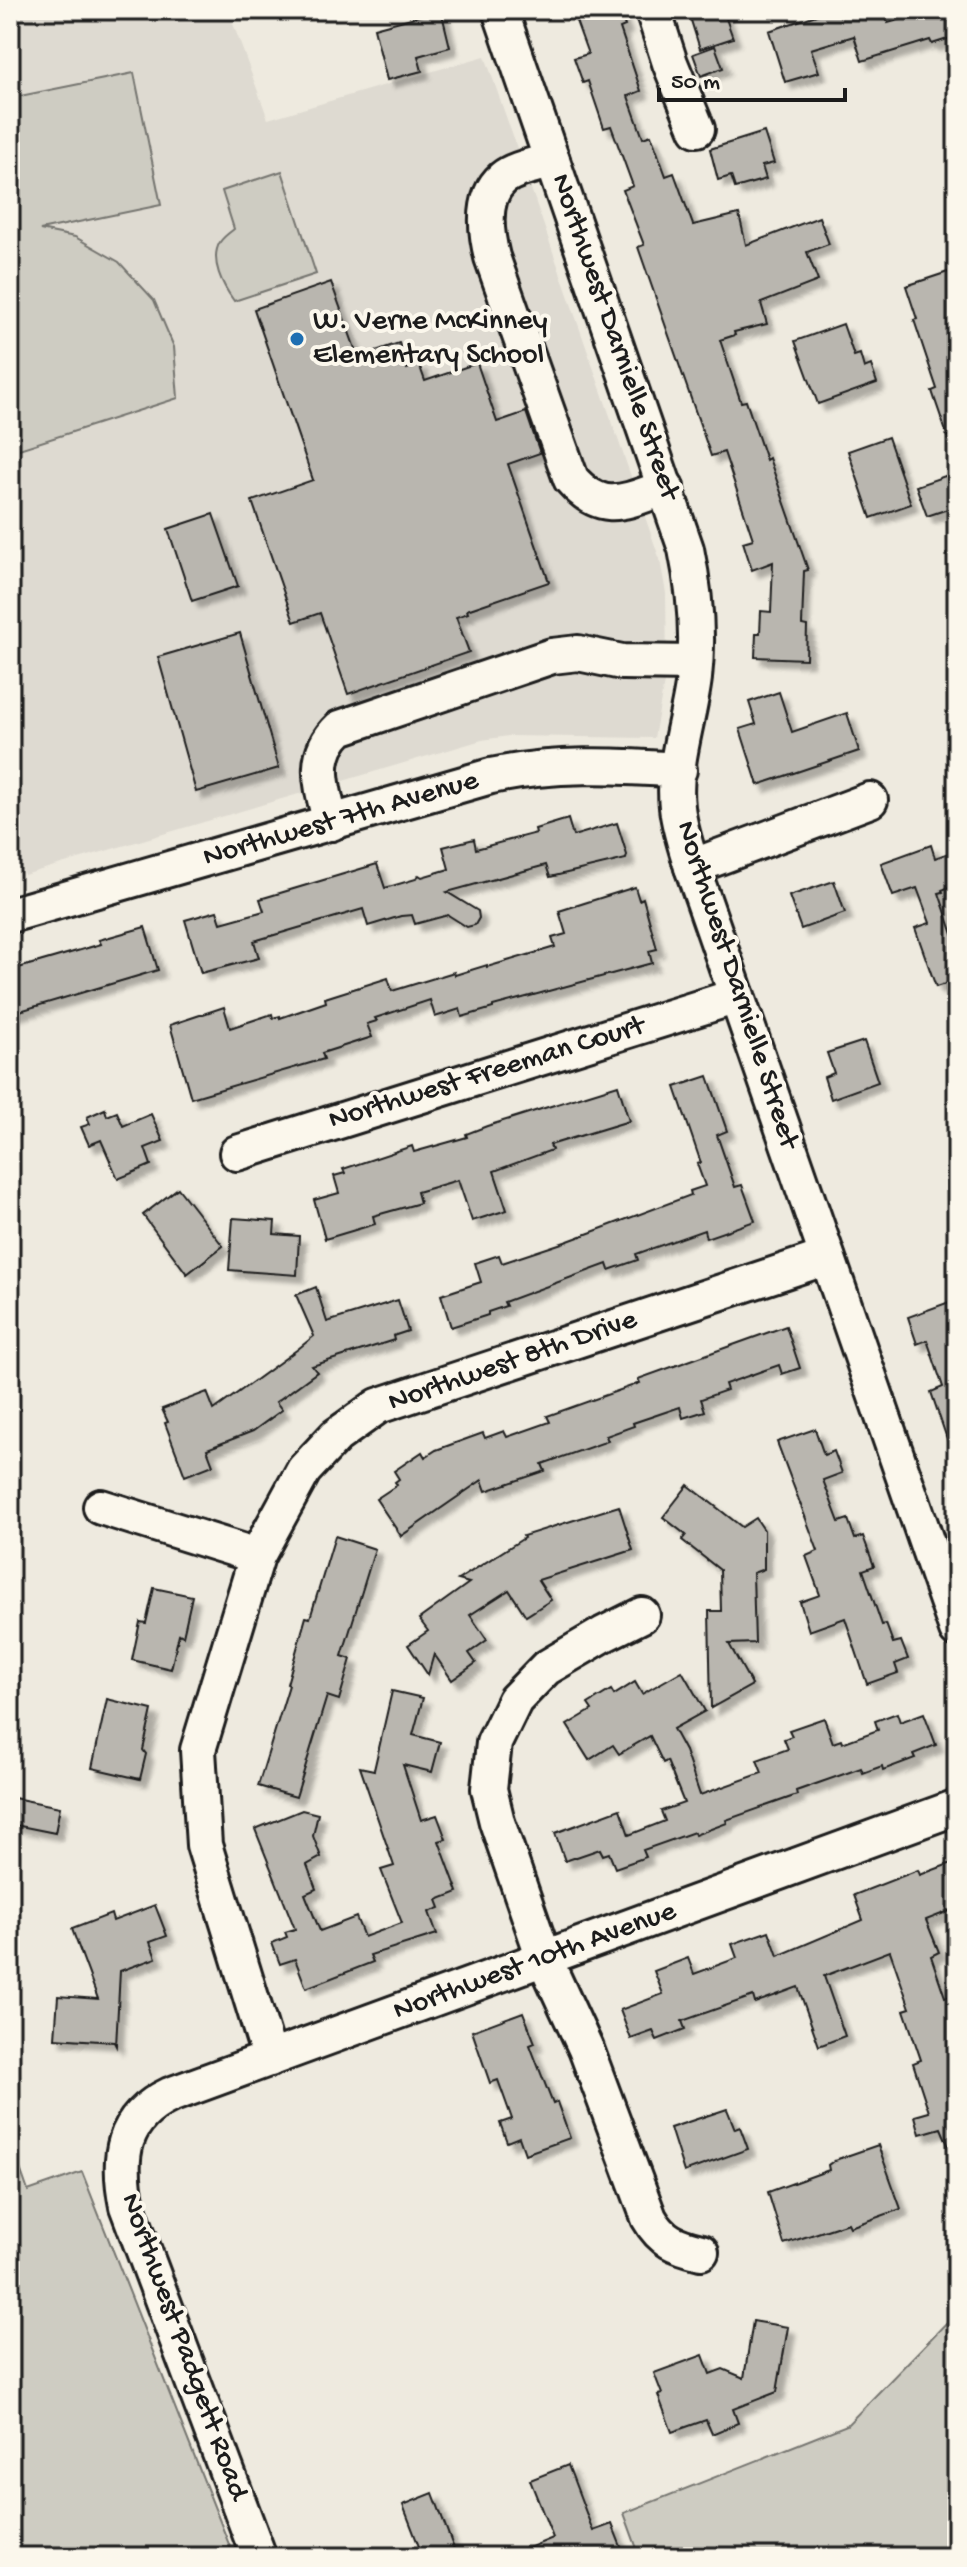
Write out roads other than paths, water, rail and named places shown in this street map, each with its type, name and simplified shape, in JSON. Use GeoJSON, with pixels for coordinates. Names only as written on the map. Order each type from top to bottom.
{"type":"FeatureCollection","features":[{"type":"Feature","properties":{"kind":"street","name":"Northwest Darnielle Street"},"geometry":{"type":"LineString","coordinates":[[500,10],[686,549],[695,590],[695,663],[679,770],[677,805],[692,867],[957,1630]]}},
{"type":"Feature","properties":{"kind":"street"},"geometry":{"type":"LineString","coordinates":[[653,10],[670,63],[697,129]]}},
{"type":"Feature","properties":{"kind":"street"},"geometry":{"type":"LineString","coordinates":[[552,160],[505,176],[495,188],[485,229],[492,257],[571,479],[584,494],[603,503],[629,500],[666,487]]}},
{"type":"Feature","properties":{"kind":"street"},"geometry":{"type":"LineString","coordinates":[[331,823],[319,776],[320,761],[331,737],[340,728],[552,656],[578,653],[622,662],[695,663]]}},
{"type":"Feature","properties":{"kind":"street","name":"Northwest 7th Avenue"},"geometry":{"type":"LineString","coordinates":[[10,915],[519,770],[574,765],[679,770]]}},
{"type":"Feature","properties":{"kind":"street"},"geometry":{"type":"LineString","coordinates":[[692,867],[870,800]]}},
{"type":"Feature","properties":{"kind":"street","name":"Northwest Freeman Court"},"geometry":{"type":"LineString","coordinates":[[237,1153],[737,996]]}},
{"type":"Feature","properties":{"kind":"street","name":"Northwest 8th Drive"},"geometry":{"type":"LineString","coordinates":[[270,2059],[204,1845],[198,1750],[257,1556],[304,1470],[336,1436],[378,1406],[827,1257]]}},
{"type":"Feature","properties":{"kind":"street"},"geometry":{"type":"LineString","coordinates":[[101,1507],[257,1556]]}},
{"type":"Feature","properties":{"kind":"street"},"geometry":{"type":"LineString","coordinates":[[642,1615],[546,1668],[515,1700],[494,1743],[489,1789],[544,1958],[586,2049],[649,2218],[663,2239],[701,2252]]}},
{"type":"Feature","properties":{"kind":"street","name":"Northwest 10th Avenue"},"geometry":{"type":"LineString","coordinates":[[128,2135],[144,2111],[156,2102],[957,1807]]}},
{"type":"Feature","properties":{"kind":"street","name":"Northwest Padgett Road"},"geometry":{"type":"LineString","coordinates":[[128,2135],[122,2165],[127,2206],[259,2557]]}},
{"type":"Feature","properties":{"kind":"place","name":"W. Verne McKinney Elementary School"},"geometry":{"type":"Point","coordinates":[297,339]}}]}
